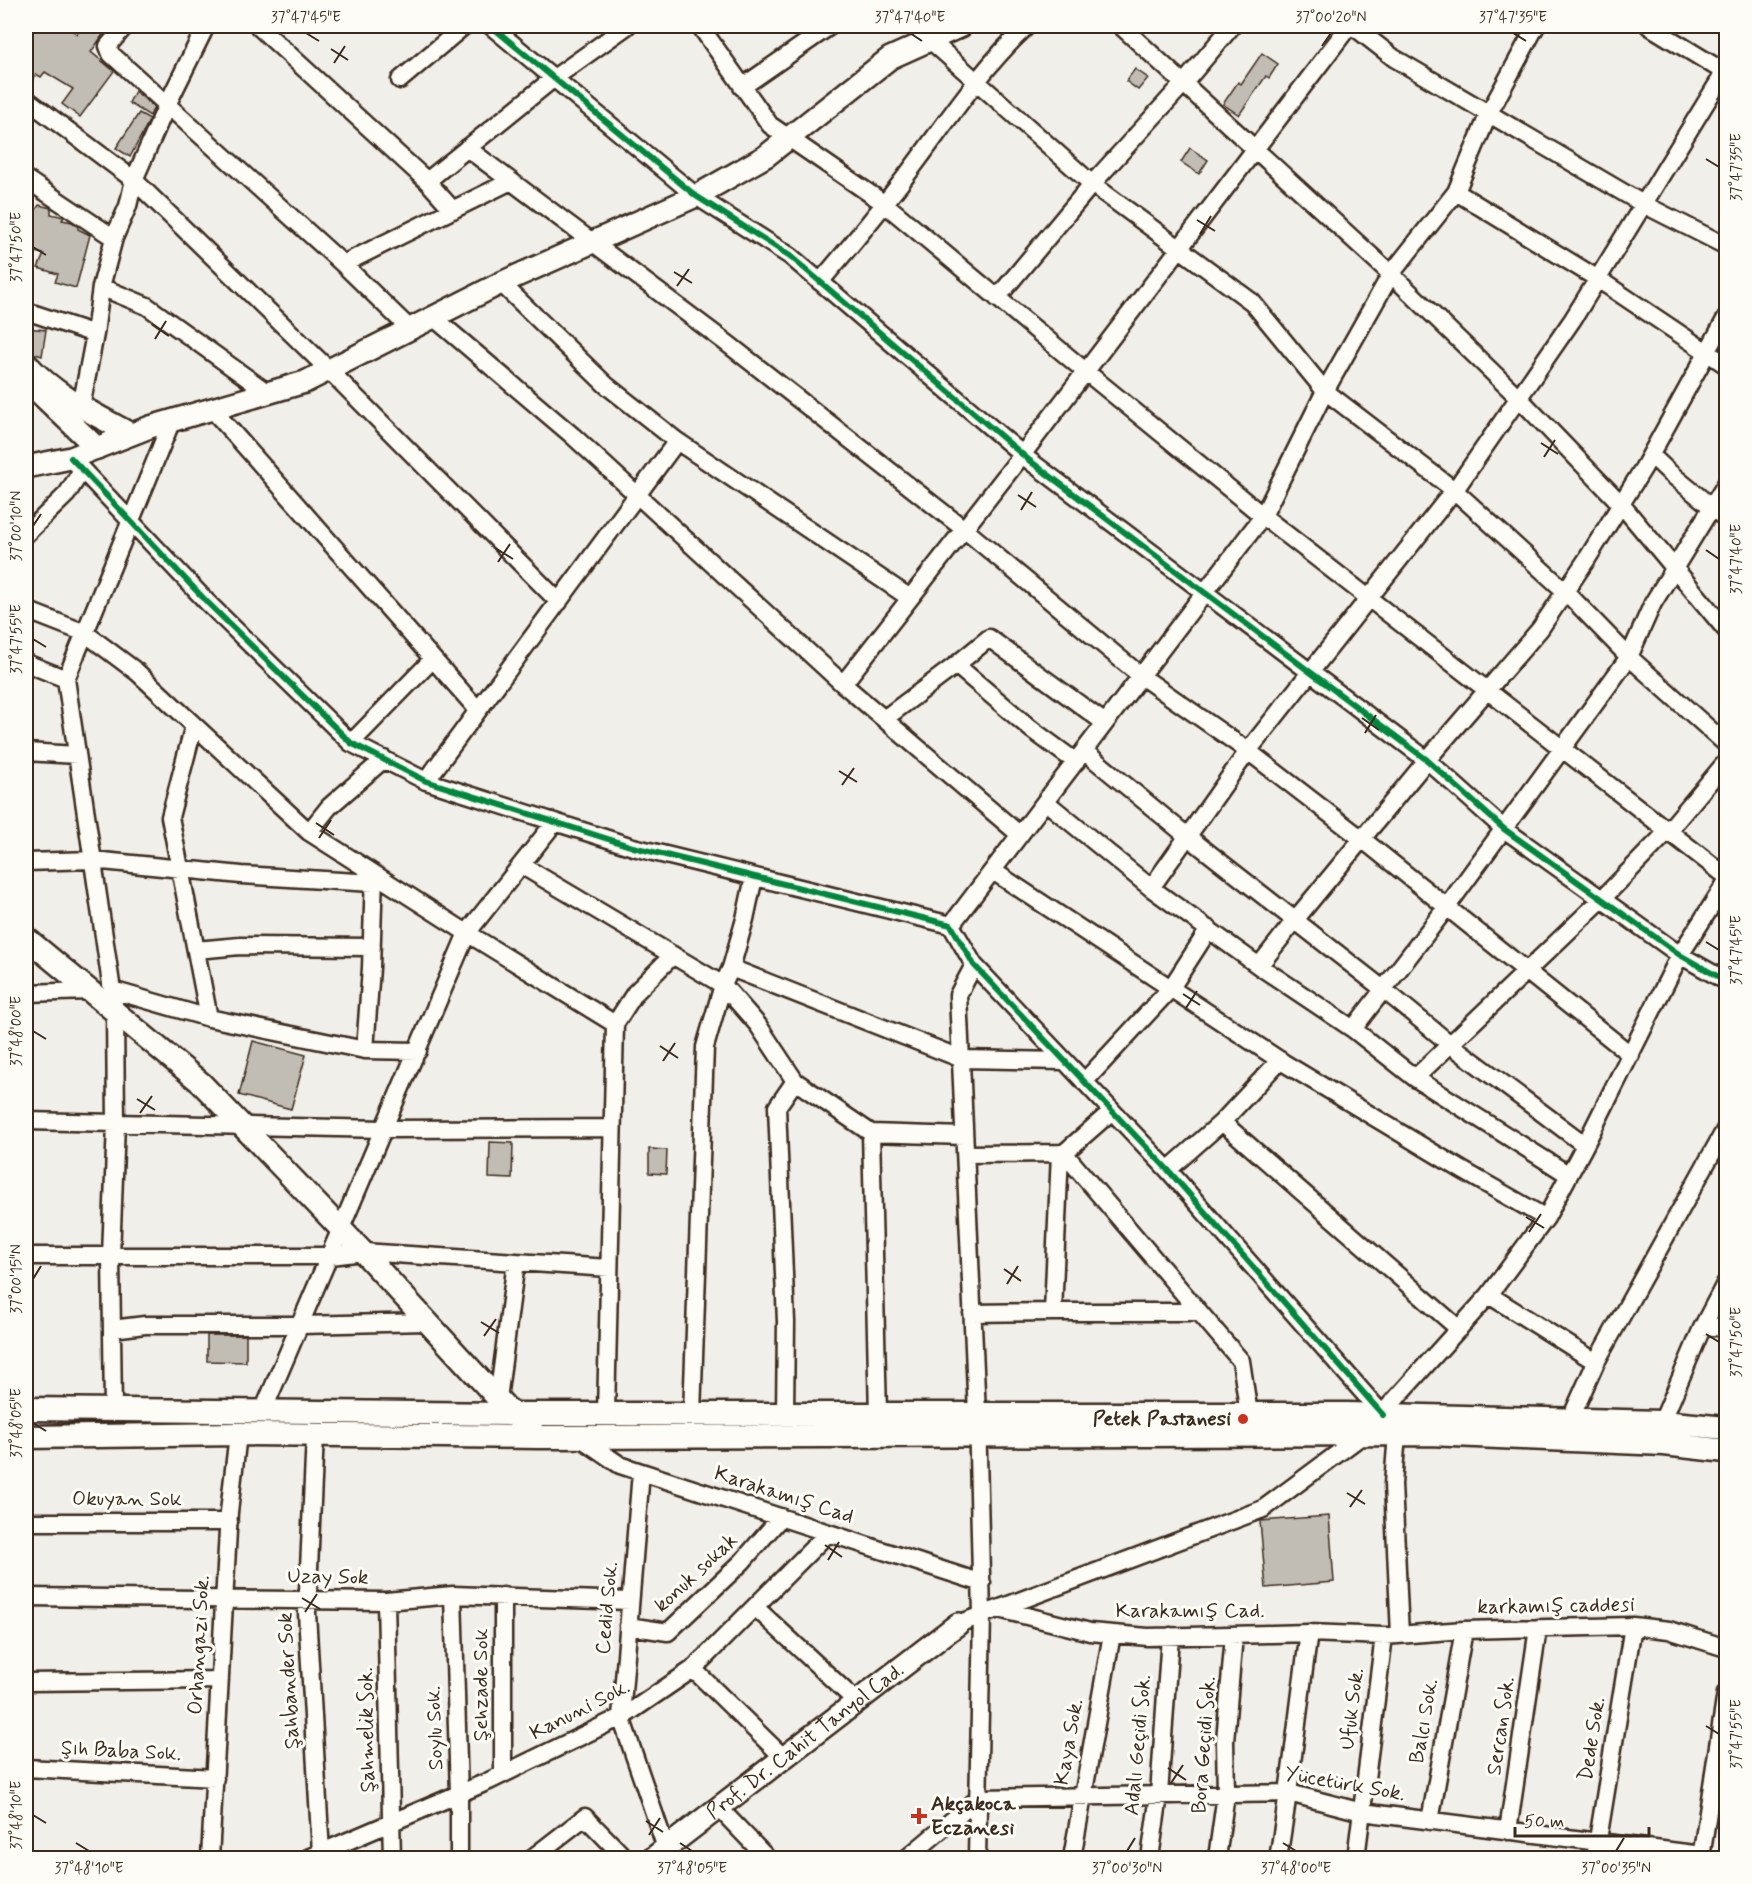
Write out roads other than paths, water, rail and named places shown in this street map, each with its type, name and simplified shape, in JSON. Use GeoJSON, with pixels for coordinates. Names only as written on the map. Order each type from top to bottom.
{"type":"FeatureCollection","features":[{"type":"Feature","properties":{"kind":"main road"},"geometry":{"type":"LineString","coordinates":[[26,1409],[263,1411],[505,1406],[606,1414],[878,1414],[977,1425],[1397,1434],[1664,1443],[1726,1451]]}},
{"type":"Feature","properties":{"kind":"main road"},"geometry":{"type":"LineString","coordinates":[[26,1437],[238,1434],[579,1437],[1249,1414],[1662,1422],[1726,1428]]}},
{"type":"Feature","properties":{"kind":"street"},"geometry":{"type":"LineString","coordinates":[[125,26],[108,46],[111,54],[343,264],[410,329]]}},
{"type":"Feature","properties":{"kind":"street"},"geometry":{"type":"LineString","coordinates":[[81,407],[95,334],[101,287],[114,238],[128,206],[134,180],[167,105],[206,26]]}},
{"type":"Feature","properties":{"kind":"street"},"geometry":{"type":"LineString","coordinates":[[258,26],[427,181],[453,210]]}},
{"type":"Feature","properties":{"kind":"street"},"geometry":{"type":"LineString","coordinates":[[400,80],[464,26]]}},
{"type":"Feature","properties":{"kind":"street"},"geometry":{"type":"LineString","coordinates":[[491,26],[696,196],[790,256],[1022,455],[1427,760],[1504,829],[1680,955],[1726,981]]}},
{"type":"Feature","properties":{"kind":"street"},"geometry":{"type":"LineString","coordinates":[[427,181],[554,78],[627,26]]}},
{"type":"Feature","properties":{"kind":"street"},"geometry":{"type":"LineString","coordinates":[[700,26],[770,125],[885,204],[1263,516],[1726,876]]}},
{"type":"Feature","properties":{"kind":"street"},"geometry":{"type":"LineString","coordinates":[[742,87],[830,26]]}},
{"type":"Feature","properties":{"kind":"street"},"geometry":{"type":"LineString","coordinates":[[26,467],[76,464],[97,448],[132,434],[172,420],[305,382],[501,283],[696,196],[766,156],[890,58],[961,26]]}},
{"type":"Feature","properties":{"kind":"street"},"geometry":{"type":"LineString","coordinates":[[820,282],[885,204],[977,81],[1027,26]]}},
{"type":"Feature","properties":{"kind":"street"},"geometry":{"type":"LineString","coordinates":[[1121,26],[1391,274],[1519,398],[1621,504],[1726,630]]}},
{"type":"Feature","properties":{"kind":"street"},"geometry":{"type":"LineString","coordinates":[[997,298],[1092,184],[1232,26]]}},
{"type":"Feature","properties":{"kind":"street"},"geometry":{"type":"LineString","coordinates":[[843,684],[1022,455],[1255,147],[1351,26],[1394,58],[1643,204],[1726,246]]}},
{"type":"Feature","properties":{"kind":"street"},"geometry":{"type":"LineString","coordinates":[[951,925],[1263,516],[1325,391],[1391,274],[1456,192],[1489,113],[1536,26]]}},
{"type":"Feature","properties":{"kind":"street"},"geometry":{"type":"LineString","coordinates":[[1151,888],[1248,751],[1454,490],[1519,398],[1573,319],[1726,72],[1650,26]]}},
{"type":"Feature","properties":{"kind":"street"},"geometry":{"type":"LineString","coordinates":[[930,39],[1092,184],[1252,302],[1325,391],[1454,490],[1566,591],[1629,657],[1726,744]]}},
{"type":"Feature","properties":{"kind":"street"},"geometry":{"type":"LineString","coordinates":[[26,99],[134,180],[329,370],[559,602]]}},
{"type":"Feature","properties":{"kind":"street"},"geometry":{"type":"LineString","coordinates":[[467,148],[728,344],[964,529],[1141,676],[1248,751],[1362,839],[1631,1055]]}},
{"type":"Feature","properties":{"kind":"street"},"geometry":{"type":"LineString","coordinates":[[26,179],[114,238]]}},
{"type":"Feature","properties":{"kind":"street"},"geometry":{"type":"LineString","coordinates":[[343,264],[511,181]]}},
{"type":"Feature","properties":{"kind":"street"},"geometry":{"type":"LineString","coordinates":[[1456,192],[1598,279],[1726,365]]}},
{"type":"Feature","properties":{"kind":"street"},"geometry":{"type":"LineString","coordinates":[[501,283],[606,385],[677,441],[910,598]]}},
{"type":"Feature","properties":{"kind":"street"},"geometry":{"type":"LineString","coordinates":[[101,287],[147,306],[268,393]]}},
{"type":"Feature","properties":{"kind":"street"},"geometry":{"type":"LineString","coordinates":[[26,311],[95,334]]}},
{"type":"Feature","properties":{"kind":"street"},"geometry":{"type":"LineString","coordinates":[[433,317],[573,436],[843,684],[1020,835]]}},
{"type":"Feature","properties":{"kind":"street"},"geometry":{"type":"LineString","coordinates":[[1259,966],[1427,760],[1540,630],[1651,455],[1726,318]]}},
{"type":"Feature","properties":{"kind":"street"},"geometry":{"type":"LineString","coordinates":[[26,363],[40,380],[81,407],[132,434]]}},
{"type":"Feature","properties":{"kind":"street"},"geometry":{"type":"LineString","coordinates":[[26,380],[97,448]]}},
{"type":"Feature","properties":{"kind":"street"},"geometry":{"type":"LineString","coordinates":[[212,409],[478,710]]}},
{"type":"Feature","properties":{"kind":"street"},"geometry":{"type":"LineString","coordinates":[[101,991],[93,860],[66,678],[172,420]]}},
{"type":"Feature","properties":{"kind":"street"},"geometry":{"type":"LineString","coordinates":[[426,781],[677,441]]}},
{"type":"Feature","properties":{"kind":"street"},"geometry":{"type":"LineString","coordinates":[[1651,455],[1726,519]]}},
{"type":"Feature","properties":{"kind":"street"},"geometry":{"type":"LineString","coordinates":[[76,464],[208,603],[351,743],[426,781],[633,847],[951,925],[974,965],[1168,1170],[1383,1415]]}},
{"type":"Feature","properties":{"kind":"street"},"geometry":{"type":"LineString","coordinates":[[26,534],[67,494],[76,464]]}},
{"type":"Feature","properties":{"kind":"street"},"geometry":{"type":"LineString","coordinates":[[1353,1029],[1446,908],[1629,657],[1653,603],[1726,484]]}},
{"type":"Feature","properties":{"kind":"street"},"geometry":{"type":"LineString","coordinates":[[26,610],[85,633],[137,672],[309,832],[373,878],[615,1024]]}},
{"type":"Feature","properties":{"kind":"street"},"geometry":{"type":"LineString","coordinates":[[884,719],[989,638],[1105,723]]}},
{"type":"Feature","properties":{"kind":"street"},"geometry":{"type":"LineString","coordinates":[[351,743],[433,659]]}},
{"type":"Feature","properties":{"kind":"street"},"geometry":{"type":"LineString","coordinates":[[26,663],[66,678]]}},
{"type":"Feature","properties":{"kind":"street"},"geometry":{"type":"LineString","coordinates":[[956,665],[1031,729],[1080,757],[1187,836],[1450,1044],[1586,1144]]}},
{"type":"Feature","properties":{"kind":"street"},"geometry":{"type":"LineString","coordinates":[[194,725],[170,817],[209,1018]]}},
{"type":"Feature","properties":{"kind":"street"},"geometry":{"type":"LineString","coordinates":[[26,752],[77,755]]}},
{"type":"Feature","properties":{"kind":"street"},"geometry":{"type":"LineString","coordinates":[[309,832],[329,807],[384,759]]}},
{"type":"Feature","properties":{"kind":"street"},"geometry":{"type":"LineString","coordinates":[[1415,1078],[1602,899],[1668,831],[1726,762]]}},
{"type":"Feature","properties":{"kind":"street"},"geometry":{"type":"LineString","coordinates":[[1046,801],[1151,888],[1259,966],[1353,1029],[1415,1078],[1569,1175]]}},
{"type":"Feature","properties":{"kind":"street"},"geometry":{"type":"LineString","coordinates":[[263,1411],[467,933],[555,822]]}},
{"type":"Feature","properties":{"kind":"street"},"geometry":{"type":"LineString","coordinates":[[26,862],[93,860],[241,875],[373,878]]}},
{"type":"Feature","properties":{"kind":"street"},"geometry":{"type":"LineString","coordinates":[[521,865],[723,986],[758,1025],[795,1081],[871,1133],[964,1136]]}},
{"type":"Feature","properties":{"kind":"street"},"geometry":{"type":"LineString","coordinates":[[993,871],[1280,1060],[1461,1170],[1546,1218]]}},
{"type":"Feature","properties":{"kind":"street"},"geometry":{"type":"LineString","coordinates":[[692,1414],[705,1047],[723,986],[731,968],[754,877]]}},
{"type":"Feature","properties":{"kind":"street"},"geometry":{"type":"LineString","coordinates":[[364,1050],[372,947],[373,878]]}},
{"type":"Feature","properties":{"kind":"street"},"geometry":{"type":"LineString","coordinates":[[958,1624],[1263,1509],[1364,1434],[1489,1295],[1546,1218],[1586,1144],[1680,955],[1726,883]]}},
{"type":"Feature","properties":{"kind":"street"},"geometry":{"type":"LineString","coordinates":[[1084,1082],[1171,988],[1209,929]]}},
{"type":"Feature","properties":{"kind":"street"},"geometry":{"type":"LineString","coordinates":[[26,938],[101,991],[115,1011],[201,1083],[363,1252],[505,1406],[538,1437]]}},
{"type":"Feature","properties":{"kind":"street"},"geometry":{"type":"LineString","coordinates":[[196,950],[240,946],[372,947]]}},
{"type":"Feature","properties":{"kind":"street"},"geometry":{"type":"LineString","coordinates":[[606,1414],[615,1024],[635,993],[673,956]]}},
{"type":"Feature","properties":{"kind":"street"},"geometry":{"type":"LineString","coordinates":[[974,965],[958,994],[977,1425],[982,1615],[978,1858]]}},
{"type":"Feature","properties":{"kind":"street"},"geometry":{"type":"LineString","coordinates":[[731,968],[962,1059],[1064,1061]]}},
{"type":"Feature","properties":{"kind":"street"},"geometry":{"type":"LineString","coordinates":[[26,993],[101,991],[209,1018],[364,1050],[418,1051]]}},
{"type":"Feature","properties":{"kind":"street"},"geometry":{"type":"LineString","coordinates":[[113,1410],[111,1256],[116,1123],[115,1011]]}},
{"type":"Feature","properties":{"kind":"street"},"geometry":{"type":"LineString","coordinates":[[1168,1170],[1222,1122],[1280,1060]]}},
{"type":"Feature","properties":{"kind":"street"},"geometry":{"type":"LineString","coordinates":[[785,1414],[786,1322],[777,1107],[795,1081]]}},
{"type":"Feature","properties":{"kind":"street"},"geometry":{"type":"LineString","coordinates":[[965,1154],[1062,1153],[1112,1111]]}},
{"type":"Feature","properties":{"kind":"street"},"geometry":{"type":"LineString","coordinates":[[26,1121],[384,1129],[612,1128]]}},
{"type":"Feature","properties":{"kind":"street"},"geometry":{"type":"LineString","coordinates":[[1222,1122],[1459,1329]]}},
{"type":"Feature","properties":{"kind":"street"},"geometry":{"type":"LineString","coordinates":[[1570,1420],[1596,1362],[1726,1128]]}},
{"type":"Feature","properties":{"kind":"street"},"geometry":{"type":"LineString","coordinates":[[871,1133],[875,1366],[878,1414]]}},
{"type":"Feature","properties":{"kind":"street"},"geometry":{"type":"LineString","coordinates":[[1062,1153],[1241,1361],[1249,1414]]}},
{"type":"Feature","properties":{"kind":"street"},"geometry":{"type":"LineString","coordinates":[[1053,1312],[1062,1153]]}},
{"type":"Feature","properties":{"kind":"street"},"geometry":{"type":"LineString","coordinates":[[26,1256],[331,1256],[363,1252],[609,1268]]}},
{"type":"Feature","properties":{"kind":"street"},"geometry":{"type":"LineString","coordinates":[[505,1406],[516,1262]]}},
{"type":"Feature","properties":{"kind":"street"},"geometry":{"type":"LineString","coordinates":[[1662,1422],[1702,1328],[1726,1282]]}},
{"type":"Feature","properties":{"kind":"street"},"geometry":{"type":"LineString","coordinates":[[1489,1295],[1596,1362]]}},
{"type":"Feature","properties":{"kind":"street"},"geometry":{"type":"LineString","coordinates":[[972,1313],[1199,1312]]}},
{"type":"Feature","properties":{"kind":"street"},"geometry":{"type":"LineString","coordinates":[[112,1329],[145,1325],[428,1322]]}},
{"type":"Feature","properties":{"kind":"street"},"geometry":{"type":"LineString","coordinates":[[1702,1328],[1726,1326]]}},
{"type":"Feature","properties":{"kind":"street","name":"Orhangazi Sok."},"geometry":{"type":"LineString","coordinates":[[210,1858],[229,1522],[238,1434]]}},
{"type":"Feature","properties":{"kind":"street","name":"Ufuk Sok."},"geometry":{"type":"LineString","coordinates":[[1356,1858],[1392,1636],[1397,1434]]}},
{"type":"Feature","properties":{"kind":"street","name":"Şahbander Sok"},"geometry":{"type":"LineString","coordinates":[[314,1856],[308,1599],[315,1435]]}},
{"type":"Feature","properties":{"kind":"street","name":"Karakamış Cad"},"geometry":{"type":"LineString","coordinates":[[579,1437],[620,1465],[981,1583]]}},
{"type":"Feature","properties":{"kind":"street","name":"Cedid Sok."},"geometry":{"type":"LineString","coordinates":[[641,1472],[621,1718],[660,1853]]}},
{"type":"Feature","properties":{"kind":"street","name":"konuk sokak"},"geometry":{"type":"LineString","coordinates":[[628,1626],[669,1632],[742,1562],[781,1517]]}},
{"type":"Feature","properties":{"kind":"street","name":"Okuyan Sok"},"geometry":{"type":"LineString","coordinates":[[26,1522],[229,1522]]}},
{"type":"Feature","properties":{"kind":"street","name":"Kanuni Sok."},"geometry":{"type":"LineString","coordinates":[[314,1856],[459,1794],[621,1718],[693,1669],[828,1533]]}},
{"type":"Feature","properties":{"kind":"street","name":"Uzay Sok"},"geometry":{"type":"LineString","coordinates":[[26,1597],[386,1601],[453,1595],[630,1601]]}},
{"type":"Feature","properties":{"kind":"street","name":"Soylu Sok."},"geometry":{"type":"LineString","coordinates":[[453,1595],[459,1858]]}},
{"type":"Feature","properties":{"kind":"street","name":"Şehzade Sok"},"geometry":{"type":"LineString","coordinates":[[503,1596],[503,1774]]}},
{"type":"Feature","properties":{"kind":"street","name":"Şahmelik Sok."},"geometry":{"type":"LineString","coordinates":[[386,1601],[392,1858]]}},
{"type":"Feature","properties":{"kind":"street"},"geometry":{"type":"LineString","coordinates":[[755,1607],[857,1702]]}},
{"type":"Feature","properties":{"kind":"street","name":"Karakamış Cad."},"geometry":{"type":"LineString","coordinates":[[999,1609],[1090,1632],[1148,1637],[1309,1633],[1392,1636]]}},
{"type":"Feature","properties":{"kind":"street","name":"Prof. Dr. Cahit Tanyol Cad."},"geometry":{"type":"LineString","coordinates":[[660,1853],[958,1624]]}},
{"type":"Feature","properties":{"kind":"street","name":"karkamış caddesi"},"geometry":{"type":"LineString","coordinates":[[1392,1636],[1464,1630],[1633,1626],[1670,1630],[1726,1648]]}},
{"type":"Feature","properties":{"kind":"street","name":"Dede Sok."},"geometry":{"type":"LineString","coordinates":[[1597,1851],[1633,1626]]}},
{"type":"Feature","properties":{"kind":"street","name":"Sercan Sok."},"geometry":{"type":"LineString","coordinates":[[1508,1831],[1538,1628]]}},
{"type":"Feature","properties":{"kind":"street","name":"Balcı Sok."},"geometry":{"type":"LineString","coordinates":[[1430,1821],[1464,1630]]}},
{"type":"Feature","properties":{"kind":"street"},"geometry":{"type":"LineString","coordinates":[[1278,1858],[1289,1793],[1309,1633]]}},
{"type":"Feature","properties":{"kind":"street","name":"Kaya Sok."},"geometry":{"type":"LineString","coordinates":[[1072,1858],[1112,1634]]}},
{"type":"Feature","properties":{"kind":"street","name":"Bora Geçidi Sok."},"geometry":{"type":"LineString","coordinates":[[1217,1858],[1226,1794],[1225,1741],[1234,1635]]}},
{"type":"Feature","properties":{"kind":"street","name":"Adalı Geçidi Sok."},"geometry":{"type":"LineString","coordinates":[[1149,1858],[1159,1795],[1170,1636]]}},
{"type":"Feature","properties":{"kind":"street"},"geometry":{"type":"LineString","coordinates":[[693,1669],[784,1758]]}},
{"type":"Feature","properties":{"kind":"street"},"geometry":{"type":"LineString","coordinates":[[26,1682],[220,1680]]}},
{"type":"Feature","properties":{"kind":"street"},"geometry":{"type":"LineString","coordinates":[[1701,1857],[1726,1693]]}},
{"type":"Feature","properties":{"kind":"street","name":"Şıh Baba Sok."},"geometry":{"type":"LineString","coordinates":[[26,1768],[215,1778]]}},
{"type":"Feature","properties":{"kind":"street","name":"Yücetürk Sok."},"geometry":{"type":"LineString","coordinates":[[979,1798],[1289,1793],[1362,1812],[1508,1831],[1597,1851],[1701,1857]]}},
{"type":"Feature","properties":{"kind":"street"},"geometry":{"type":"LineString","coordinates":[[907,1858],[979,1798]]}},
{"type":"Feature","properties":{"kind":"street"},"geometry":{"type":"LineString","coordinates":[[719,1808],[768,1858]]}},
{"type":"Feature","properties":{"kind":"street"},"geometry":{"type":"LineString","coordinates":[[532,1858],[585,1817],[625,1858]]}},
{"type":"Feature","properties":{"kind":"place","name":"Petek Pastanesi"},"geometry":{"type":"Point","coordinates":[1243,1419]}},
{"type":"Feature","properties":{"kind":"place","name":"Akçakoca Eczanesi"},"geometry":{"type":"Point","coordinates":[919,1816]}}]}
